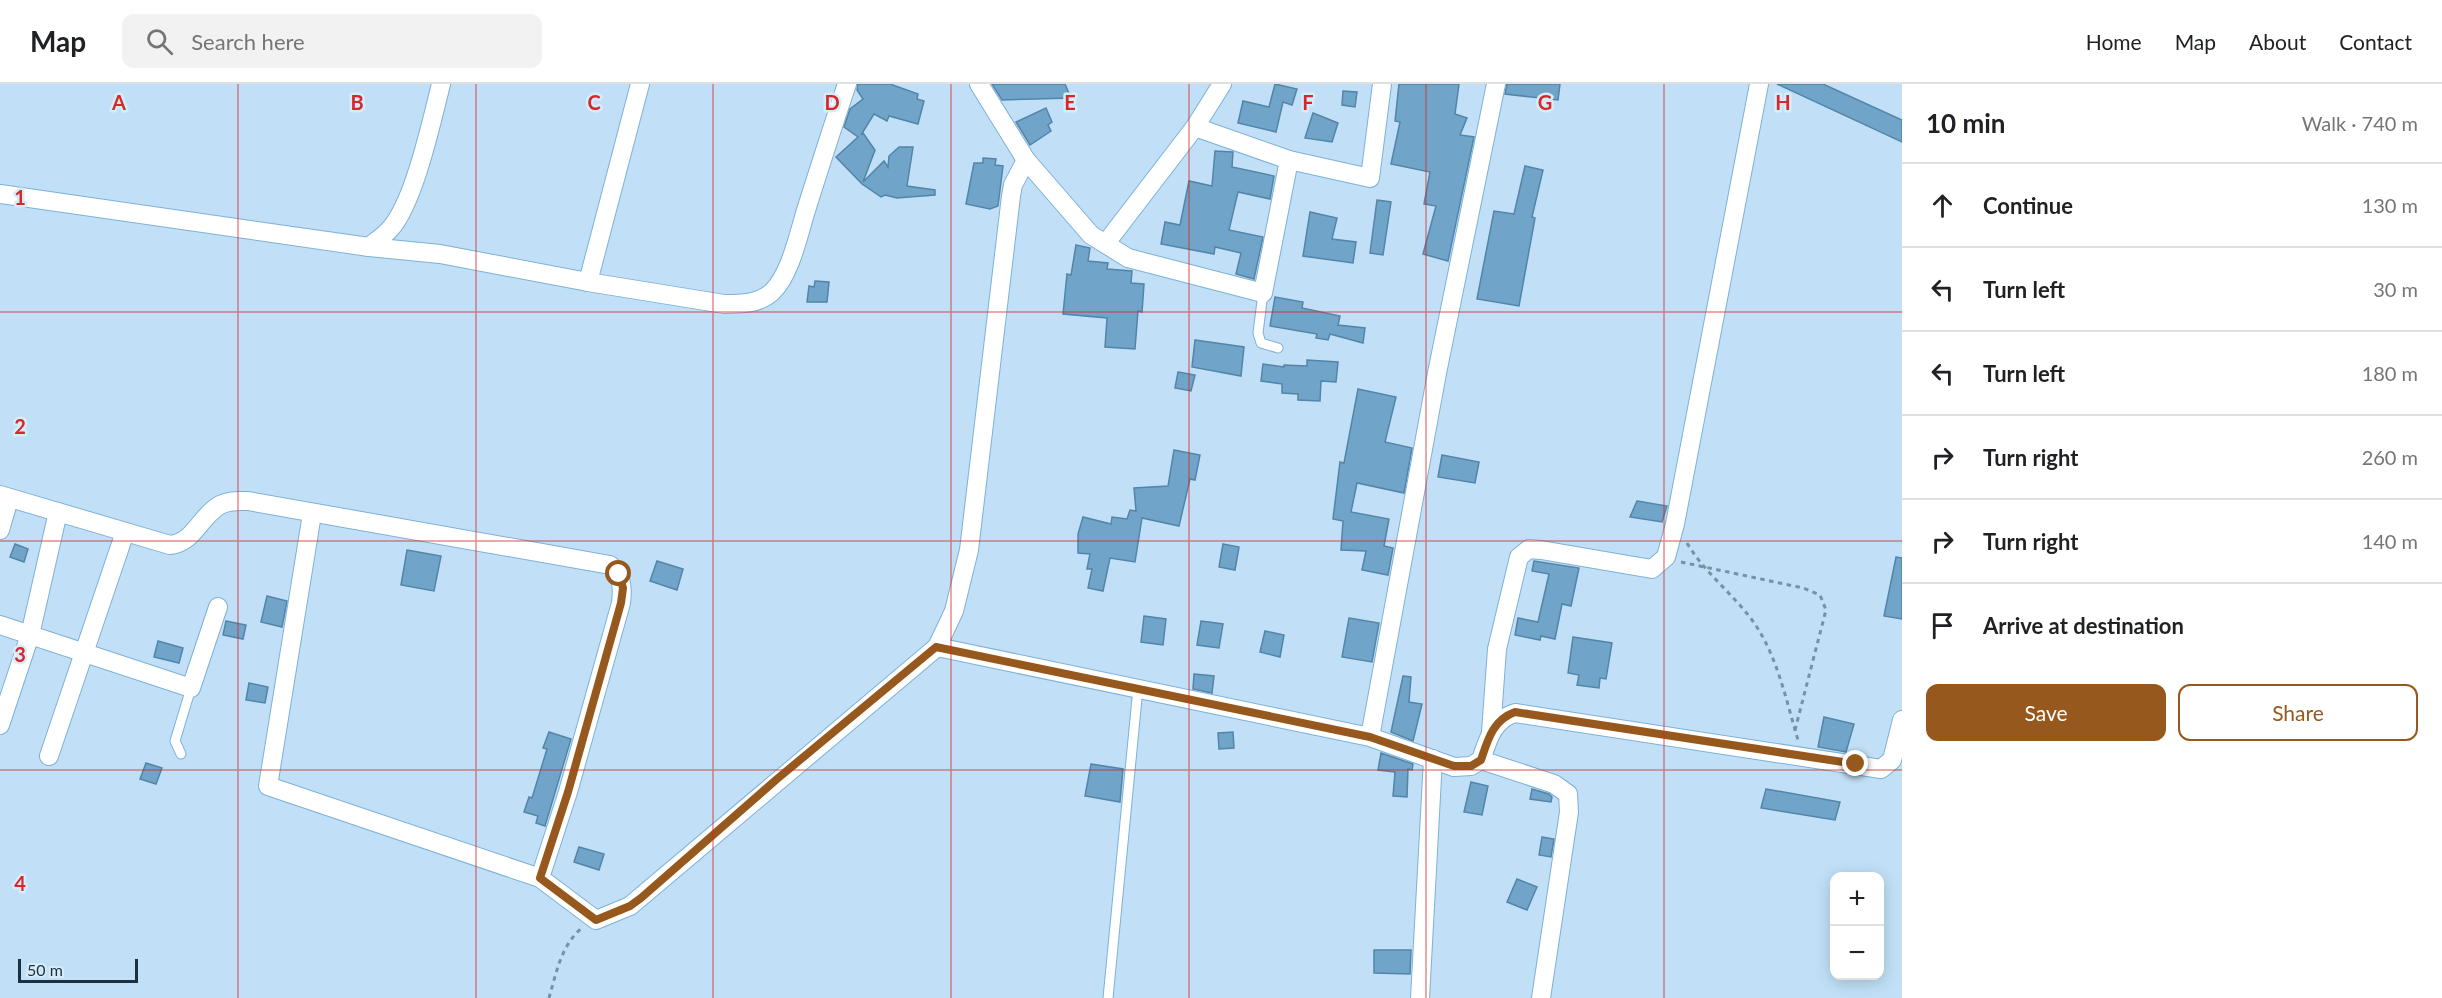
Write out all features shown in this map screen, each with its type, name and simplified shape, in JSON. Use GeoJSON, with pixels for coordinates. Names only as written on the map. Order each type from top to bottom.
{"type":"FeatureCollection","features":[{"type":"Feature","properties":{"kind":"street"},"geometry":{"type":"LineString","coordinates":[[369,247],[390,229],[401,214],[416,174],[441,84]]}},
{"type":"Feature","properties":{"kind":"street"},"geometry":{"type":"LineString","coordinates":[[588,282],[640,84]]}},
{"type":"Feature","properties":{"kind":"street"},"geometry":{"type":"LineString","coordinates":[[0,194],[369,247],[440,254],[588,282],[724,304],[742,304],[760,300],[771,293],[781,282],[793,252],[847,84]]}},
{"type":"Feature","properties":{"kind":"street"},"geometry":{"type":"LineString","coordinates":[[979,84],[1026,160],[1091,236],[1128,258],[1263,293],[1289,160]]}},
{"type":"Feature","properties":{"kind":"street"},"geometry":{"type":"LineString","coordinates":[[1106,243],[1195,127],[1222,84]]}},
{"type":"Feature","properties":{"kind":"street"},"geometry":{"type":"LineString","coordinates":[[1195,127],[1289,160],[1370,178],[1382,84]]}},
{"type":"Feature","properties":{"kind":"street"},"geometry":{"type":"LineString","coordinates":[[1370,737],[1437,373],[1496,84]]}},
{"type":"Feature","properties":{"kind":"street"},"geometry":{"type":"LineString","coordinates":[[936,647],[1370,737],[1454,766],[1471,766],[1481,760],[1491,732],[1497,649],[1519,556],[1529,549],[1541,550],[1652,569],[1666,557],[1675,524],[1759,84]]}},
{"type":"Feature","properties":{"kind":"street"},"geometry":{"type":"LineString","coordinates":[[312,514],[268,786],[540,878],[596,920],[630,906],[777,779],[936,647],[954,611],[969,550],[1011,196],[1013,185],[1026,160]]}},
{"type":"Feature","properties":{"kind":"street"},"geometry":{"type":"LineString","coordinates":[[0,530],[5,497],[170,545],[179,544],[187,539],[212,510],[221,504],[248,501],[609,565],[619,574],[623,588],[621,603],[568,792],[540,878]]}},
{"type":"Feature","properties":{"kind":"street"},"geometry":{"type":"LineString","coordinates":[[0,725],[30,635],[58,512]]}},
{"type":"Feature","properties":{"kind":"street"},"geometry":{"type":"LineString","coordinates":[[49,756],[124,532]]}},
{"type":"Feature","properties":{"kind":"street"},"geometry":{"type":"LineString","coordinates":[[0,625],[191,688],[218,607]]}},
{"type":"Feature","properties":{"kind":"street"},"geometry":{"type":"LineString","coordinates":[[1491,732],[1503,717],[1515,712],[1803,756],[1902,774]]}},
{"type":"Feature","properties":{"kind":"street"},"geometry":{"type":"LineString","coordinates":[[1881,769],[1892,760],[1902,720]]}},
{"type":"Feature","properties":{"kind":"street"},"geometry":{"type":"LineString","coordinates":[[1420,998],[1433,759]]}},
{"type":"Feature","properties":{"kind":"street"},"geometry":{"type":"LineString","coordinates":[[1481,760],[1554,784],[1568,794],[1569,812],[1541,998]]}},
{"type":"Feature","properties":{"kind":"lane"},"geometry":{"type":"LineString","coordinates":[[1263,293],[1258,333],[1262,343],[1278,348]]}},
{"type":"Feature","properties":{"kind":"lane"},"geometry":{"type":"LineString","coordinates":[[181,754],[175,741],[191,688]]}},
{"type":"Feature","properties":{"kind":"lane"},"geometry":{"type":"LineString","coordinates":[[1108,998],[1138,688]]}},
{"type":"Feature","properties":{"kind":"path"},"geometry":{"type":"LineString","coordinates":[[1675,524],[1694,555],[1752,621],[1773,659],[1803,756]]}},
{"type":"Feature","properties":{"kind":"path"},"geometry":{"type":"LineString","coordinates":[[1666,557],[1706,568],[1803,588],[1820,595],[1826,610],[1795,730]]}},
{"type":"Feature","properties":{"kind":"path"},"geometry":{"type":"LineString","coordinates":[[549,998],[559,963],[569,943],[578,931],[596,920]]}},
{"type":"Feature","properties":{"kind":"building"},"geometry":{"type":"Polygon","coordinates":[[[858,84],[890,84],[918,94],[917,99],[924,101],[918,124],[889,116],[887,121],[874,114],[861,135],[863,133],[875,150],[863,182],[884,161],[888,167],[889,156],[899,147],[913,147],[907,186],[935,190],[935,195],[897,198],[885,195],[881,197],[862,184],[836,157],[858,137],[844,127],[850,109],[863,99],[857,90],[858,84]]]}},
{"type":"Feature","properties":{"kind":"building"},"geometry":{"type":"Polygon","coordinates":[[[992,84],[1065,84],[1071,98],[1002,100],[992,84]]]}},
{"type":"Feature","properties":{"kind":"building"},"geometry":{"type":"Polygon","coordinates":[[[1275,84],[1297,89],[1292,105],[1283,102],[1276,132],[1238,123],[1243,101],[1269,107],[1275,84]]]}},
{"type":"Feature","properties":{"kind":"building"},"geometry":{"type":"Polygon","coordinates":[[[1399,84],[1459,84],[1455,114],[1467,118],[1460,135],[1474,137],[1448,261],[1423,254],[1436,206],[1424,204],[1430,172],[1391,164],[1400,122],[1395,121],[1399,84]]]}},
{"type":"Feature","properties":{"kind":"building"},"geometry":{"type":"Polygon","coordinates":[[[1507,84],[1560,84],[1558,100],[1505,94],[1507,84]]]}},
{"type":"Feature","properties":{"kind":"building"},"geometry":{"type":"Polygon","coordinates":[[[1777,84],[1823,84],[1902,120],[1902,142],[1777,84]]]}},
{"type":"Feature","properties":{"kind":"building"},"geometry":{"type":"Polygon","coordinates":[[[1343,91],[1357,92],[1355,107],[1342,105],[1343,91]]]}},
{"type":"Feature","properties":{"kind":"building"},"geometry":{"type":"Polygon","coordinates":[[[1046,108],[1052,122],[1048,125],[1051,131],[1030,145],[1016,122],[1046,108]]]}},
{"type":"Feature","properties":{"kind":"building"},"geometry":{"type":"Polygon","coordinates":[[[1313,113],[1338,123],[1332,142],[1305,138],[1313,113]]]}},
{"type":"Feature","properties":{"kind":"building"},"geometry":{"type":"Polygon","coordinates":[[[1215,151],[1233,152],[1232,167],[1274,176],[1270,199],[1238,192],[1229,230],[1263,237],[1254,279],[1236,274],[1241,253],[1215,247],[1214,254],[1161,244],[1165,222],[1180,225],[1189,181],[1212,186],[1215,151]]]}},
{"type":"Feature","properties":{"kind":"building"},"geometry":{"type":"Polygon","coordinates":[[[983,158],[996,159],[995,165],[1003,166],[998,206],[990,209],[966,204],[974,163],[983,163],[983,158]]]}},
{"type":"Feature","properties":{"kind":"building"},"geometry":{"type":"Polygon","coordinates":[[[1525,166],[1543,170],[1532,217],[1535,218],[1519,306],[1477,299],[1494,211],[1514,214],[1525,166]]]}},
{"type":"Feature","properties":{"kind":"building"},"geometry":{"type":"Polygon","coordinates":[[[1377,200],[1391,202],[1383,255],[1370,253],[1377,200]]]}},
{"type":"Feature","properties":{"kind":"building"},"geometry":{"type":"Polygon","coordinates":[[[1310,212],[1337,218],[1332,239],[1356,242],[1353,263],[1303,256],[1310,212]]]}},
{"type":"Feature","properties":{"kind":"building"},"geometry":{"type":"Polygon","coordinates":[[[1076,245],[1090,248],[1088,261],[1108,263],[1107,269],[1132,271],[1131,283],[1144,284],[1142,312],[1138,311],[1135,349],[1105,347],[1107,318],[1063,314],[1067,274],[1071,275],[1076,245]]]}},
{"type":"Feature","properties":{"kind":"building"},"geometry":{"type":"Polygon","coordinates":[[[815,281],[829,282],[827,302],[807,302],[809,286],[814,287],[815,281]]]}},
{"type":"Feature","properties":{"kind":"building"},"geometry":{"type":"Polygon","coordinates":[[[1275,297],[1303,302],[1302,308],[1340,316],[1338,325],[1365,328],[1363,343],[1330,334],[1328,340],[1316,338],[1317,334],[1270,326],[1275,297]]]}},
{"type":"Feature","properties":{"kind":"building"},"geometry":{"type":"Polygon","coordinates":[[[1195,340],[1244,347],[1241,376],[1192,367],[1195,340]]]}},
{"type":"Feature","properties":{"kind":"building"},"geometry":{"type":"Polygon","coordinates":[[[1307,360],[1338,362],[1336,382],[1321,381],[1320,401],[1298,400],[1298,394],[1282,393],[1282,384],[1261,381],[1263,364],[1284,367],[1284,365],[1307,366],[1307,360]]]}},
{"type":"Feature","properties":{"kind":"building"},"geometry":{"type":"Polygon","coordinates":[[[1178,372],[1195,375],[1191,391],[1175,388],[1178,372]]]}},
{"type":"Feature","properties":{"kind":"building"},"geometry":{"type":"Polygon","coordinates":[[[1358,389],[1396,397],[1385,442],[1412,448],[1404,493],[1357,483],[1351,512],[1389,519],[1384,546],[1393,548],[1388,575],[1362,570],[1366,551],[1341,550],[1343,521],[1333,519],[1340,462],[1344,463],[1358,389]]]}},
{"type":"Feature","properties":{"kind":"building"},"geometry":{"type":"Polygon","coordinates":[[[1174,450],[1200,455],[1195,480],[1190,479],[1179,526],[1142,518],[1135,562],[1110,558],[1103,591],[1088,588],[1092,569],[1087,569],[1090,554],[1078,553],[1078,534],[1083,517],[1111,524],[1112,517],[1127,519],[1130,510],[1136,511],[1134,488],[1168,486],[1174,450]]]}},
{"type":"Feature","properties":{"kind":"building"},"geometry":{"type":"Polygon","coordinates":[[[1442,455],[1479,462],[1475,483],[1438,477],[1442,455]]]}},
{"type":"Feature","properties":{"kind":"building"},"geometry":{"type":"Polygon","coordinates":[[[1637,501],[1667,506],[1662,522],[1630,517],[1637,501]]]}},
{"type":"Feature","properties":{"kind":"building"},"geometry":{"type":"Polygon","coordinates":[[[15,544],[28,549],[24,562],[10,557],[15,544]]]}},
{"type":"Feature","properties":{"kind":"building"},"geometry":{"type":"Polygon","coordinates":[[[1223,544],[1239,547],[1235,570],[1219,567],[1223,544]]]}},
{"type":"Feature","properties":{"kind":"building"},"geometry":{"type":"Polygon","coordinates":[[[407,550],[441,556],[434,591],[401,585],[407,550]]]}},
{"type":"Feature","properties":{"kind":"building"},"geometry":{"type":"Polygon","coordinates":[[[1896,557],[1902,558],[1902,619],[1884,616],[1896,557]]]}},
{"type":"Feature","properties":{"kind":"building"},"geometry":{"type":"Polygon","coordinates":[[[657,561],[683,569],[677,590],[650,581],[657,561]]]}},
{"type":"Feature","properties":{"kind":"building"},"geometry":{"type":"Polygon","coordinates":[[[1534,561],[1579,568],[1571,606],[1562,604],[1555,639],[1541,636],[1540,640],[1515,635],[1518,618],[1538,622],[1549,574],[1532,571],[1534,561]]]}},
{"type":"Feature","properties":{"kind":"building"},"geometry":{"type":"Polygon","coordinates":[[[267,596],[287,601],[282,627],[261,622],[267,596]]]}},
{"type":"Feature","properties":{"kind":"building"},"geometry":{"type":"Polygon","coordinates":[[[1144,616],[1166,619],[1163,645],[1141,642],[1144,616]]]}},
{"type":"Feature","properties":{"kind":"building"},"geometry":{"type":"Polygon","coordinates":[[[1349,618],[1379,623],[1372,662],[1342,657],[1349,618]]]}},
{"type":"Feature","properties":{"kind":"building"},"geometry":{"type":"Polygon","coordinates":[[[226,621],[246,625],[243,639],[223,635],[226,621]]]}},
{"type":"Feature","properties":{"kind":"building"},"geometry":{"type":"Polygon","coordinates":[[[1201,621],[1223,624],[1219,648],[1197,645],[1201,621]]]}},
{"type":"Feature","properties":{"kind":"building"},"geometry":{"type":"Polygon","coordinates":[[[1265,631],[1284,635],[1280,657],[1260,652],[1265,631]]]}},
{"type":"Feature","properties":{"kind":"building"},"geometry":{"type":"Polygon","coordinates":[[[1573,637],[1612,643],[1606,679],[1600,678],[1599,688],[1577,685],[1579,675],[1568,673],[1573,637]]]}},
{"type":"Feature","properties":{"kind":"building"},"geometry":{"type":"Polygon","coordinates":[[[158,641],[183,648],[179,663],[154,657],[158,641]]]}},
{"type":"Feature","properties":{"kind":"building"},"geometry":{"type":"Polygon","coordinates":[[[1194,674],[1214,676],[1212,693],[1193,689],[1194,674]]]}},
{"type":"Feature","properties":{"kind":"building"},"geometry":{"type":"Polygon","coordinates":[[[1403,676],[1411,677],[1409,702],[1422,704],[1413,741],[1391,732],[1403,676]]]}},
{"type":"Feature","properties":{"kind":"building"},"geometry":{"type":"Polygon","coordinates":[[[249,683],[268,687],[265,703],[246,700],[249,683]]]}},
{"type":"Feature","properties":{"kind":"building"},"geometry":{"type":"Polygon","coordinates":[[[1824,717],[1854,724],[1846,752],[1818,747],[1824,717]]]}},
{"type":"Feature","properties":{"kind":"building"},"geometry":{"type":"Polygon","coordinates":[[[549,732],[571,739],[545,826],[536,823],[538,816],[524,812],[529,797],[532,798],[547,749],[543,748],[549,732]]]}},
{"type":"Feature","properties":{"kind":"building"},"geometry":{"type":"Polygon","coordinates":[[[1233,732],[1234,748],[1219,749],[1218,733],[1233,732]]]}},
{"type":"Feature","properties":{"kind":"building"},"geometry":{"type":"Polygon","coordinates":[[[1381,753],[1413,764],[1412,770],[1408,769],[1407,797],[1393,796],[1395,772],[1378,770],[1381,753]]]}},
{"type":"Feature","properties":{"kind":"building"},"geometry":{"type":"Polygon","coordinates":[[[146,763],[162,768],[156,784],[140,779],[146,763]]]}},
{"type":"Feature","properties":{"kind":"building"},"geometry":{"type":"Polygon","coordinates":[[[1091,764],[1123,769],[1120,802],[1085,796],[1091,764]]]}},
{"type":"Feature","properties":{"kind":"building"},"geometry":{"type":"Polygon","coordinates":[[[1471,782],[1488,786],[1482,815],[1464,812],[1471,782]]]}},
{"type":"Feature","properties":{"kind":"building"},"geometry":{"type":"Polygon","coordinates":[[[1532,789],[1549,794],[1552,797],[1551,802],[1530,799],[1532,789]]]}},
{"type":"Feature","properties":{"kind":"building"},"geometry":{"type":"Polygon","coordinates":[[[1766,789],[1840,802],[1835,820],[1761,808],[1766,789]]]}},
{"type":"Feature","properties":{"kind":"building"},"geometry":{"type":"Polygon","coordinates":[[[1542,837],[1554,839],[1551,857],[1539,855],[1542,837]]]}},
{"type":"Feature","properties":{"kind":"building"},"geometry":{"type":"Polygon","coordinates":[[[579,847],[604,854],[599,870],[574,862],[579,847]]]}},
{"type":"Feature","properties":{"kind":"building"},"geometry":{"type":"Polygon","coordinates":[[[1517,879],[1537,887],[1527,910],[1507,902],[1517,879]]]}},
{"type":"Feature","properties":{"kind":"building"},"geometry":{"type":"Polygon","coordinates":[[[1374,950],[1411,950],[1410,974],[1374,973],[1374,950]]]}},
{"type":"Feature","properties":{"kind":"route"},"geometry":{"type":"LineString","coordinates":[[619,574],[623,588],[621,603],[568,792],[540,878],[596,920],[630,906],[641,898],[777,779],[936,647],[1370,737],[1454,766],[1471,766],[1481,760],[1491,732],[1503,717],[1515,712],[1856,764]]}}]}
